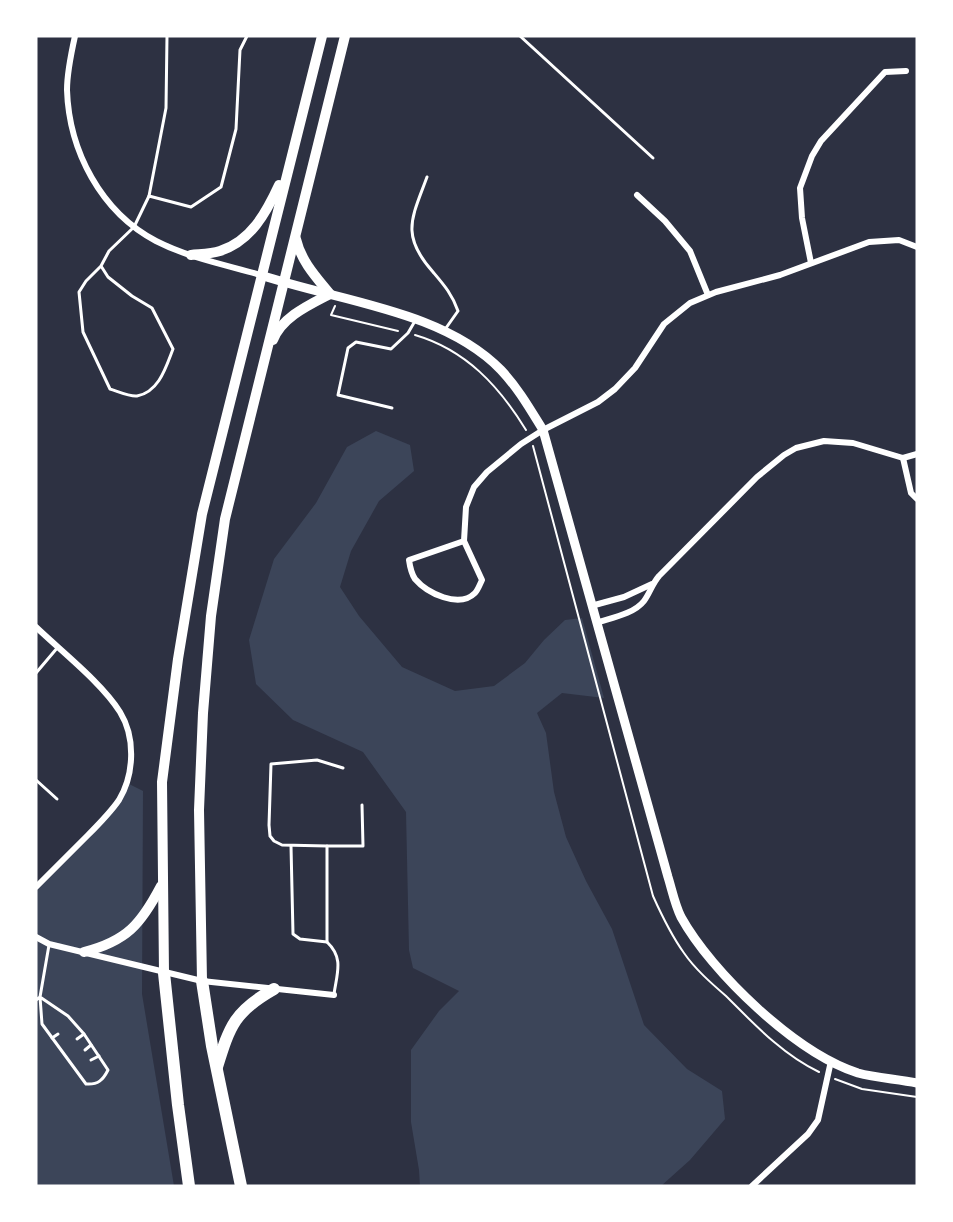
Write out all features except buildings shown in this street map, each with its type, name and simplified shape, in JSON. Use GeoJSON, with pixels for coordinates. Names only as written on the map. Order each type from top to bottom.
{"type":"FeatureCollection","features":[{"type":"Feature","properties":{"kind":"highway"},"geometry":{"type":"LineString","coordinates":[[189,1186],[164,973],[162,782],[202,514],[322,36]]}},
{"type":"Feature","properties":{"kind":"highway"},"geometry":{"type":"LineString","coordinates":[[241,1186],[216,1068],[202,981],[199,810],[203,713],[211,616],[225,519],[345,36]]}},
{"type":"Feature","properties":{"kind":"highway"},"geometry":{"type":"LineString","coordinates":[[191,255],[219,251],[252,232],[260,222],[290,161]]}},
{"type":"Feature","properties":{"kind":"highway"},"geometry":{"type":"LineString","coordinates":[[264,361],[276,334],[285,323],[330,294],[306,264],[298,249],[296,235]]}},
{"type":"Feature","properties":{"kind":"highway"},"geometry":{"type":"LineString","coordinates":[[84,952],[103,947],[133,928],[147,913],[162,883]]}},
{"type":"Feature","properties":{"kind":"highway"},"geometry":{"type":"LineString","coordinates":[[216,1068],[226,1037],[239,1015],[251,1002],[274,989]]}},
{"type":"Feature","properties":{"kind":"main road"},"geometry":{"type":"LineString","coordinates":[[261,275],[416,320],[444,331],[471,345],[500,369],[523,396],[543,430],[680,916],[711,960],[751,1002],[801,1043],[831,1061],[859,1073],[917,1083]]}},
{"type":"Feature","properties":{"kind":"street"},"geometry":{"type":"LineString","coordinates":[[75,36],[67,89],[71,126],[93,182],[112,206],[134,226],[156,241],[191,255],[261,275]]}},
{"type":"Feature","properties":{"kind":"street"},"geometry":{"type":"LineString","coordinates":[[811,263],[802,218],[800,189],[812,156],[821,141],[885,72],[906,71]]}},
{"type":"Feature","properties":{"kind":"street"},"geometry":{"type":"LineString","coordinates":[[637,195],[690,251],[708,295]]}},
{"type":"Feature","properties":{"kind":"street"},"geometry":{"type":"LineString","coordinates":[[464,541],[409,560],[415,579],[429,590],[454,600],[466,598],[476,592],[482,580],[464,541],[466,507],[474,487],[521,444],[598,402],[615,389],[635,368],[664,324],[690,303],[708,295],[755,283],[869,242],[899,240],[917,246]]}},
{"type":"Feature","properties":{"kind":"street"},"geometry":{"type":"LineString","coordinates":[[596,623],[637,608],[644,602],[652,584],[757,477],[796,448],[824,441],[853,443],[903,458],[917,454]]}},
{"type":"Feature","properties":{"kind":"street"},"geometry":{"type":"LineString","coordinates":[[903,458],[911,493],[917,499]]}},
{"type":"Feature","properties":{"kind":"street"},"geometry":{"type":"LineString","coordinates":[[591,606],[624,597],[652,584]]}},
{"type":"Feature","properties":{"kind":"street"},"geometry":{"type":"LineString","coordinates":[[36,627],[107,694],[121,713],[130,739],[131,766],[127,783],[119,800],[36,887]]}},
{"type":"Feature","properties":{"kind":"street"},"geometry":{"type":"LineString","coordinates":[[36,937],[49,944],[202,981],[334,995]]}},
{"type":"Feature","properties":{"kind":"street"},"geometry":{"type":"LineString","coordinates":[[752,1186],[808,1134],[818,1120],[831,1061]]}},
{"type":"Feature","properties":{"kind":"lane"},"geometry":{"type":"LineString","coordinates":[[101,266],[108,278],[152,308],[172,349],[165,370],[153,389],[136,397],[110,389],[84,332],[79,292],[101,266],[109,251],[134,226],[149,196],[166,108],[167,36]]}},
{"type":"Feature","properties":{"kind":"lane"},"geometry":{"type":"LineString","coordinates":[[149,196],[191,207],[221,187],[225,179],[236,129],[240,50],[247,36]]}},
{"type":"Feature","properties":{"kind":"lane"},"geometry":{"type":"LineString","coordinates":[[520,36],[653,158]]}},
{"type":"Feature","properties":{"kind":"lane"},"geometry":{"type":"LineString","coordinates":[[428,177],[413,216],[412,239],[420,257],[453,294],[458,311],[444,331]]}},
{"type":"Feature","properties":{"kind":"lane"},"geometry":{"type":"LineString","coordinates":[[392,408],[338,395],[348,348],[356,342],[391,349],[408,333],[416,320]]}},
{"type":"Feature","properties":{"kind":"lane"},"geometry":{"type":"LineString","coordinates":[[36,673],[58,647]]}},
{"type":"Feature","properties":{"kind":"lane"},"geometry":{"type":"LineString","coordinates":[[343,768],[317,760],[271,764],[270,836],[282,845],[291,846],[363,846],[362,805]]}},
{"type":"Feature","properties":{"kind":"lane"},"geometry":{"type":"LineString","coordinates":[[36,780],[57,799]]}},
{"type":"Feature","properties":{"kind":"lane"},"geometry":{"type":"LineString","coordinates":[[291,846],[293,934],[300,939],[327,942],[335,949],[338,957],[334,995]]}},
{"type":"Feature","properties":{"kind":"lane"},"geometry":{"type":"LineString","coordinates":[[327,846],[327,942]]}},
{"type":"Feature","properties":{"kind":"lane"},"geometry":{"type":"LineString","coordinates":[[40,997],[68,1016],[84,1035],[108,1070],[104,1079],[94,1085],[86,1084],[42,1024],[40,997],[49,944]]}},
{"type":"Feature","properties":{"kind":"lane"},"geometry":{"type":"LineString","coordinates":[[36,1000],[40,997]]}},
{"type":"Feature","properties":{"kind":"lane"},"geometry":{"type":"LineString","coordinates":[[69,1028],[74,1024]]}},
{"type":"Feature","properties":{"kind":"lane"},"geometry":{"type":"LineString","coordinates":[[52,1038],[58,1034]]}},
{"type":"Feature","properties":{"kind":"lane"},"geometry":{"type":"LineString","coordinates":[[77,1039],[84,1035]]}},
{"type":"Feature","properties":{"kind":"lane"},"geometry":{"type":"LineString","coordinates":[[85,1050],[91,1045]]}},
{"type":"Feature","properties":{"kind":"lane"},"geometry":{"type":"LineString","coordinates":[[61,1050],[66,1046]]}},
{"type":"Feature","properties":{"kind":"lane"},"geometry":{"type":"LineString","coordinates":[[91,1060],[99,1056]]}},
{"type":"Feature","properties":{"kind":"lane"},"geometry":{"type":"LineString","coordinates":[[69,1062],[74,1058]]}},
{"type":"Feature","properties":{"kind":"lane"},"geometry":{"type":"LineString","coordinates":[[75,1071],[81,1066]]}},
{"type":"Feature","properties":{"kind":"shaded area"},"geometry":{"type":"Polygon","coordinates":[[[376,431],[410,445],[414,471],[379,501],[351,551],[340,587],[359,616],[402,667],[455,691],[494,686],[525,663],[565,620],[582,618],[604,698],[562,693],[537,713],[546,733],[554,792],[566,837],[612,929],[644,1025],[687,1069],[722,1091],[725,1119],[690,1160],[661,1186],[420,1186],[411,1122],[411,1050],[439,1011],[459,991],[413,968],[409,950],[406,812],[363,752],[293,720],[256,684],[249,640],[274,559],[316,503],[347,447],[376,431]]]}},
{"type":"Feature","properties":{"kind":"shaded area"},"geometry":{"type":"Polygon","coordinates":[[[127,783],[143,791],[142,994],[174,1186],[36,1186],[36,887],[108,814],[127,783]]]}}]}
